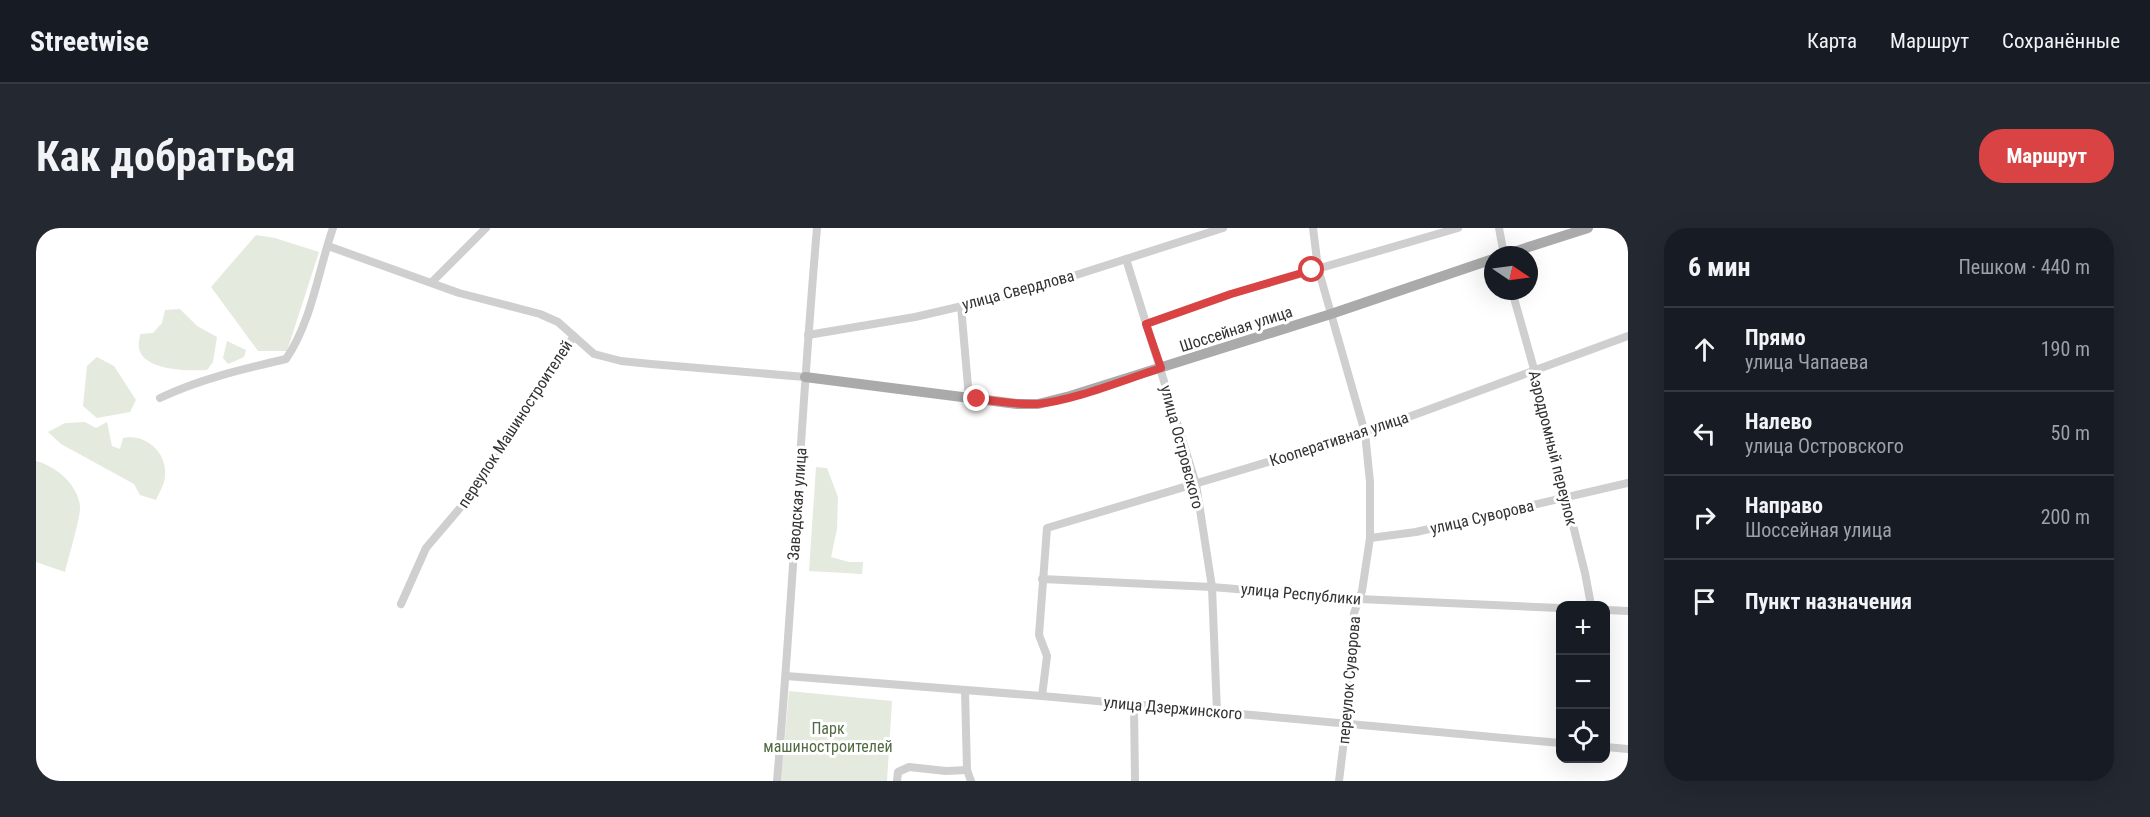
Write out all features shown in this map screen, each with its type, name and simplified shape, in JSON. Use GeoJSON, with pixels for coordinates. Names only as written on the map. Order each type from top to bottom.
{"type":"FeatureCollection","features":[{"type":"Feature","properties":{"kind":"main road"},"geometry":{"type":"LineString","coordinates":[[1532,246],[1588,228]]}},
{"type":"Feature","properties":{"kind":"main road","name":"Шоссейная улица"},"geometry":{"type":"LineString","coordinates":[[805,377],[1017,404],[1038,404],[1331,314],[1484,262]]}},
{"type":"Feature","properties":{"kind":"street"},"geometry":{"type":"LineString","coordinates":[[160,398],[180,388],[230,372],[286,359],[296,344],[303,326],[333,228]]}},
{"type":"Feature","properties":{"kind":"street"},"geometry":{"type":"LineString","coordinates":[[432,282],[486,228]]}},
{"type":"Feature","properties":{"kind":"street","name":"Заводская улица"},"geometry":{"type":"LineString","coordinates":[[777,781],[808,335],[818,228]]}},
{"type":"Feature","properties":{"kind":"street","name":"улица Свердлова"},"geometry":{"type":"LineString","coordinates":[[808,335],[915,317],[1023,291],[1223,228]]}},
{"type":"Feature","properties":{"kind":"street","name":"переулок Суворова"},"geometry":{"type":"LineString","coordinates":[[1313,228],[1318,268],[1365,433],[1370,482],[1370,538],[1362,591],[1354,613],[1346,724],[1339,781]]}},
{"type":"Feature","properties":{"kind":"street"},"geometry":{"type":"LineString","coordinates":[[1146,324],[1231,294],[1458,228]]}},
{"type":"Feature","properties":{"kind":"street"},"geometry":{"type":"LineString","coordinates":[[1498,228],[1502,246]]}},
{"type":"Feature","properties":{"kind":"street"},"geometry":{"type":"LineString","coordinates":[[328,246],[459,293],[540,314],[558,322],[594,354],[621,361],[805,377]]}},
{"type":"Feature","properties":{"kind":"street","name":"улица Островского"},"geometry":{"type":"LineString","coordinates":[[1126,259],[1196,484],[1212,587],[1217,712]]}},
{"type":"Feature","properties":{"kind":"street","name":"Аэродромный переулок"},"geometry":{"type":"LineString","coordinates":[[1515,300],[1534,369],[1590,601]]}},
{"type":"Feature","properties":{"kind":"street"},"geometry":{"type":"LineString","coordinates":[[961,306],[969,398]]}},
{"type":"Feature","properties":{"kind":"street","name":"переулок Машиностроителей"},"geometry":{"type":"LineString","coordinates":[[401,604],[426,548],[477,488],[574,336]]}},
{"type":"Feature","properties":{"kind":"street","name":"Кооперативная улица"},"geometry":{"type":"LineString","coordinates":[[1042,579],[1047,528],[1365,433],[1628,336]]}},
{"type":"Feature","properties":{"kind":"street","name":"улица Суворова"},"geometry":{"type":"LineString","coordinates":[[1370,538],[1416,532],[1628,483]]}},
{"type":"Feature","properties":{"kind":"street"},"geometry":{"type":"LineString","coordinates":[[1042,579],[1039,635],[1047,656],[1042,696]]}},
{"type":"Feature","properties":{"kind":"street","name":"улица Республики"},"geometry":{"type":"LineString","coordinates":[[1042,579],[1212,587],[1359,599],[1556,608]]}},
{"type":"Feature","properties":{"kind":"street"},"geometry":{"type":"LineString","coordinates":[[1610,610],[1628,611]]}},
{"type":"Feature","properties":{"kind":"street","name":"улица Дзержинского"},"geometry":{"type":"LineString","coordinates":[[786,676],[1042,696],[1556,743]]}},
{"type":"Feature","properties":{"kind":"street"},"geometry":{"type":"LineString","coordinates":[[965,690],[967,770],[971,781]]}},
{"type":"Feature","properties":{"kind":"street"},"geometry":{"type":"LineString","coordinates":[[1134,705],[1135,781]]}},
{"type":"Feature","properties":{"kind":"street"},"geometry":{"type":"LineString","coordinates":[[1610,747],[1628,749]]}},
{"type":"Feature","properties":{"kind":"street"},"geometry":{"type":"LineString","coordinates":[[897,781],[898,772],[909,767],[946,771],[967,770]]}},
{"type":"Feature","properties":{"kind":"green space"},"geometry":{"type":"Polygon","coordinates":[[[256,235],[275,238],[319,252],[287,351],[258,351],[211,287],[256,235]]]}},
{"type":"Feature","properties":{"kind":"green space"},"geometry":{"type":"Polygon","coordinates":[[[180,309],[197,326],[217,337],[213,362],[207,370],[168,368],[142,356],[139,346],[140,334],[153,333],[162,323],[165,310],[180,309]]]}},
{"type":"Feature","properties":{"kind":"green space"},"geometry":{"type":"Polygon","coordinates":[[[227,341],[246,350],[244,357],[228,364],[223,358],[227,341]]]}},
{"type":"Feature","properties":{"kind":"green space"},"geometry":{"type":"Polygon","coordinates":[[[97,357],[114,366],[136,400],[130,412],[97,418],[83,406],[87,366],[97,357]]]}},
{"type":"Feature","properties":{"kind":"green space"},"geometry":{"type":"Polygon","coordinates":[[[85,422],[96,428],[107,422],[112,446],[120,449],[123,438],[132,437],[154,447],[163,460],[165,468],[163,486],[156,500],[140,495],[134,484],[61,444],[48,432],[65,423],[85,422]]]}},
{"type":"Feature","properties":{"kind":"green space"},"geometry":{"type":"Polygon","coordinates":[[[36,461],[51,467],[65,478],[78,498],[80,506],[78,519],[65,572],[36,562],[36,461]]]}},
{"type":"Feature","properties":{"kind":"green space"},"geometry":{"type":"Polygon","coordinates":[[[816,467],[827,468],[838,497],[837,529],[831,557],[849,562],[863,562],[862,574],[809,571],[816,467]]]}},
{"type":"Feature","properties":{"kind":"green space","name":"Парк машиностроителей"},"geometry":{"type":"Polygon","coordinates":[[[789,691],[892,701],[887,781],[781,781],[789,691]]]}},
{"type":"Feature","properties":{"kind":"route"},"geometry":{"type":"LineString","coordinates":[[977,399],[1038,404],[1161,368],[1146,324],[1231,294],[1312,270]]}}]}
